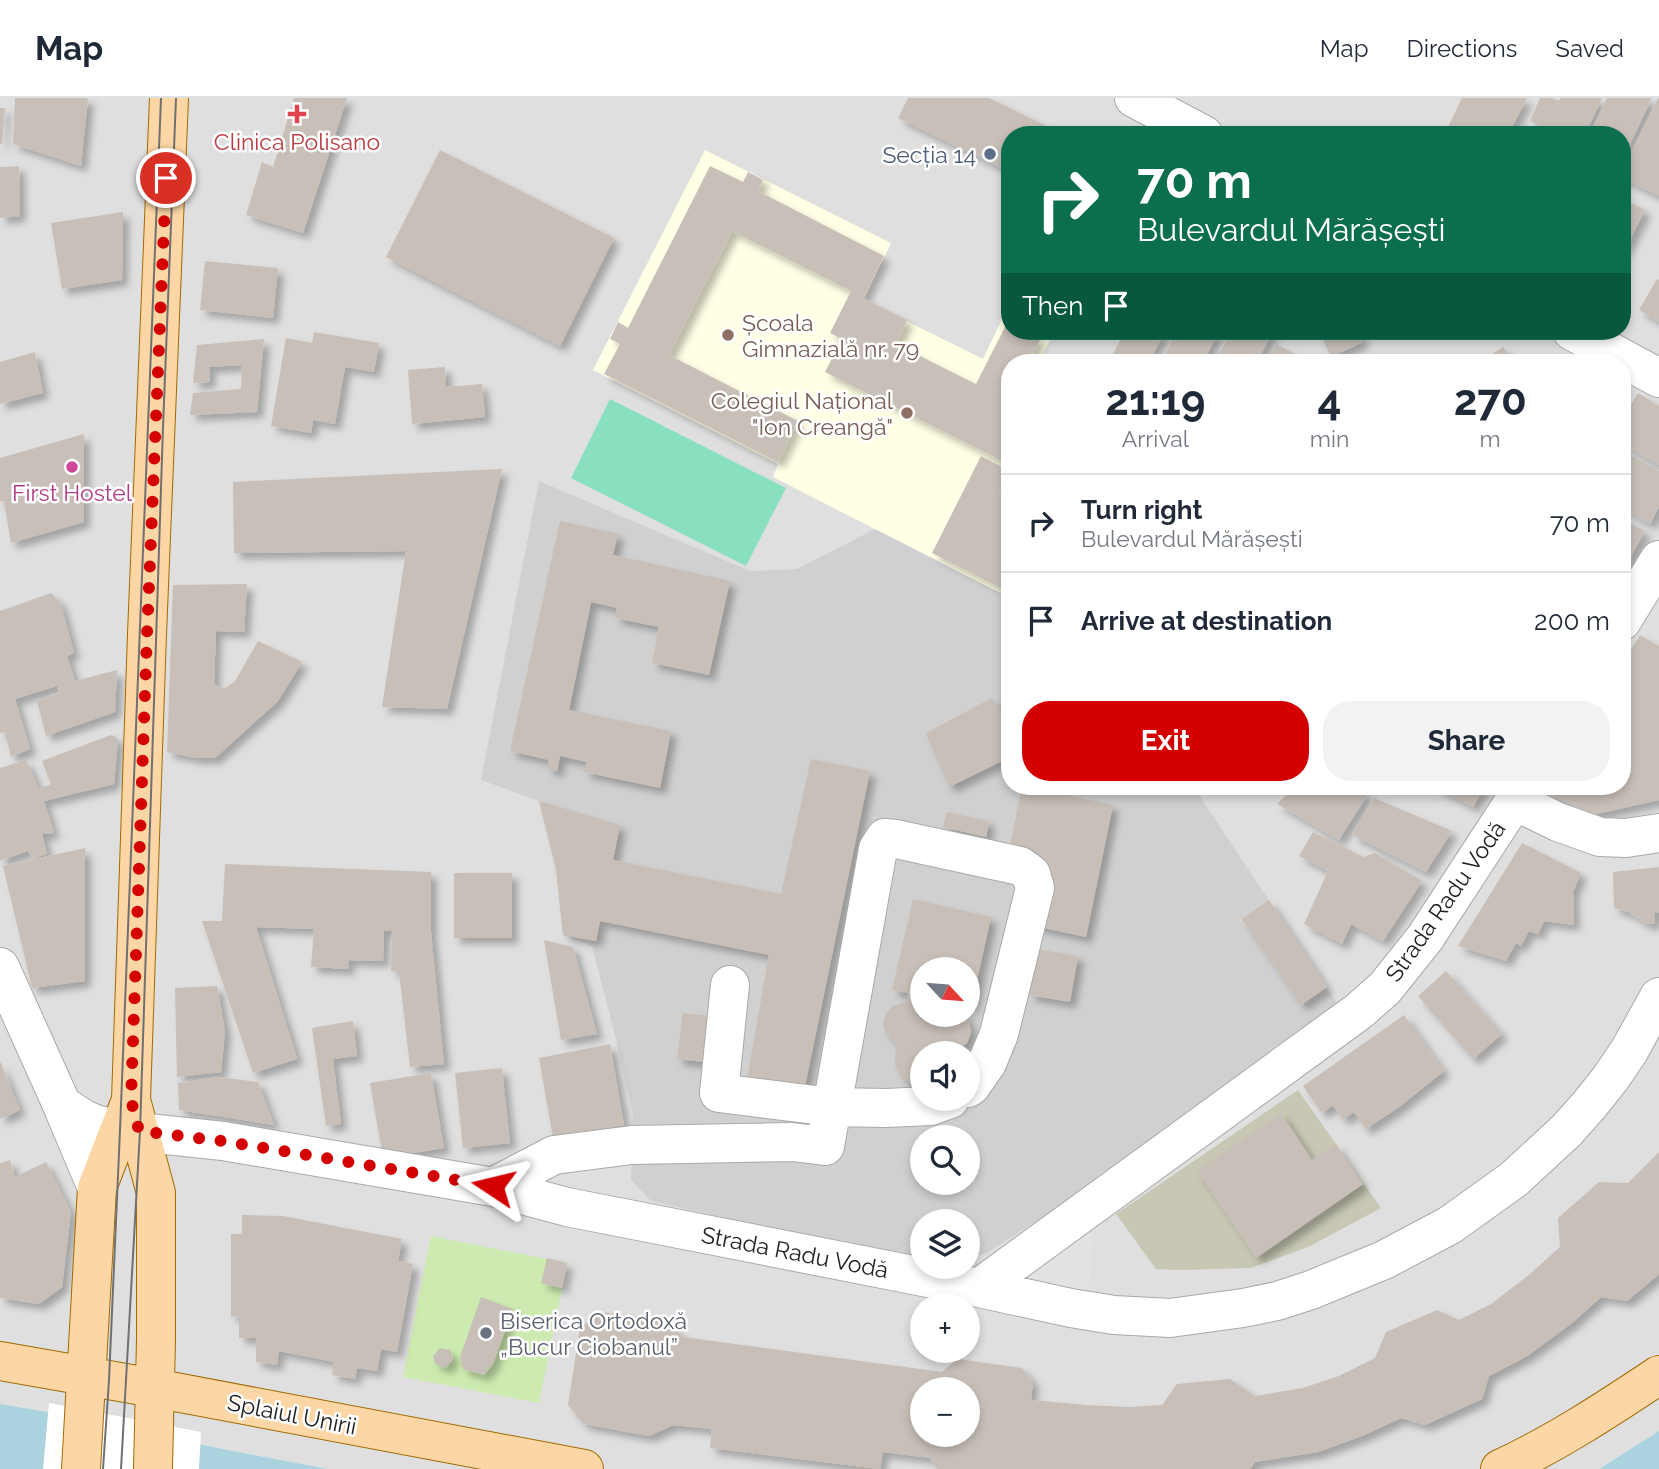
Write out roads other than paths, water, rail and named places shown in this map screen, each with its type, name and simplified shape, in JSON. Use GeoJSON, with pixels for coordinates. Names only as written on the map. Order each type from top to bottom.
{"type":"FeatureCollection","features":[{"type":"Feature","properties":{"kind":"main road"},"geometry":{"type":"LineString","coordinates":[[153,1469],[156,1193],[130,1120],[169,98]]}},
{"type":"Feature","properties":{"kind":"main road"},"geometry":{"type":"LineString","coordinates":[[81,1469],[97,1188],[130,1120]]}},
{"type":"Feature","properties":{"kind":"main road","name":"Splaiul Unirii"},"geometry":{"type":"LineString","coordinates":[[0,1361],[85,1393],[584,1469]]}},
{"type":"Feature","properties":{"kind":"main road"},"geometry":{"type":"LineString","coordinates":[[1500,1469],[1616,1404],[1659,1375]]}},
{"type":"Feature","properties":{"kind":"street"},"geometry":{"type":"LineString","coordinates":[[1134,98],[1187,126]]}},
{"type":"Feature","properties":{"kind":"street"},"geometry":{"type":"LineString","coordinates":[[1589,340],[1615,354]]}},
{"type":"Feature","properties":{"kind":"street"},"geometry":{"type":"LineString","coordinates":[[1631,363],[1659,378]]}},
{"type":"Feature","properties":{"kind":"street"},"geometry":{"type":"LineString","coordinates":[[1631,606],[1659,559]]}},
{"type":"Feature","properties":{"kind":"street","name":"Strada Radu Vodă"},"geometry":{"type":"LineString","coordinates":[[62,1105],[95,1124],[130,1120],[223,1141],[493,1186],[567,1207],[979,1288],[1359,1011],[1385,988],[1425,939],[1518,795]]}},
{"type":"Feature","properties":{"kind":"street"},"geometry":{"type":"LineString","coordinates":[[1522,795],[1558,822],[1600,837],[1626,838],[1659,833]]}},
{"type":"Feature","properties":{"kind":"street"},"geometry":{"type":"LineString","coordinates":[[493,1186],[554,1155],[632,1145],[792,1142],[825,1146],[878,849],[885,838],[1020,866],[1031,874],[1035,888],[999,1034],[980,1073]]}},
{"type":"Feature","properties":{"kind":"street"},"geometry":{"type":"LineString","coordinates":[[0,967],[97,1188]]}},
{"type":"Feature","properties":{"kind":"street"},"geometry":{"type":"LineString","coordinates":[[730,985],[719,1093],[831,1107],[910,1107]]}},
{"type":"Feature","properties":{"kind":"street"},"geometry":{"type":"LineString","coordinates":[[979,1288],[1087,1311],[1170,1318],[1277,1301],[1350,1275],[1450,1225],[1514,1179],[1540,1156],[1610,1079],[1659,997]]}},
{"type":"Feature","properties":{"kind":"water"},"geometry":{"type":"Polygon","coordinates":[[[0,1404],[48,1412],[328,1469],[0,1469],[0,1404]]]}},
{"type":"Feature","properties":{"kind":"water"},"geometry":{"type":"Polygon","coordinates":[[[1659,1431],[1659,1469],[1599,1469],[1659,1431]]]}},
{"type":"Feature","properties":{"kind":"tram line"},"geometry":{"type":"LineString","coordinates":[[103,1469],[120,1130],[161,98]]}},
{"type":"Feature","properties":{"kind":"tram line"},"geometry":{"type":"LineString","coordinates":[[121,1469],[140,1131],[176,98]]}},
{"type":"Feature","properties":{"kind":"place","name":"Clinica Polisano"},"geometry":{"type":"Point","coordinates":[297,114]}},
{"type":"Feature","properties":{"kind":"place","name":"Secția 14"},"geometry":{"type":"Point","coordinates":[990,154]}},
{"type":"Feature","properties":{"kind":"place","name":"Școala Gimnazială nr. 79"},"geometry":{"type":"Point","coordinates":[728,335]}},
{"type":"Feature","properties":{"kind":"place","name":"Colegiul Național \"Ion Creangă\""},"geometry":{"type":"Point","coordinates":[907,413]}},
{"type":"Feature","properties":{"kind":"place","name":"First Hostel"},"geometry":{"type":"Point","coordinates":[72,467]}},
{"type":"Feature","properties":{"kind":"place","name":"Biserica Ortodoxă „Bucur Ciobanul”"},"geometry":{"type":"Point","coordinates":[486,1333]}}]}
